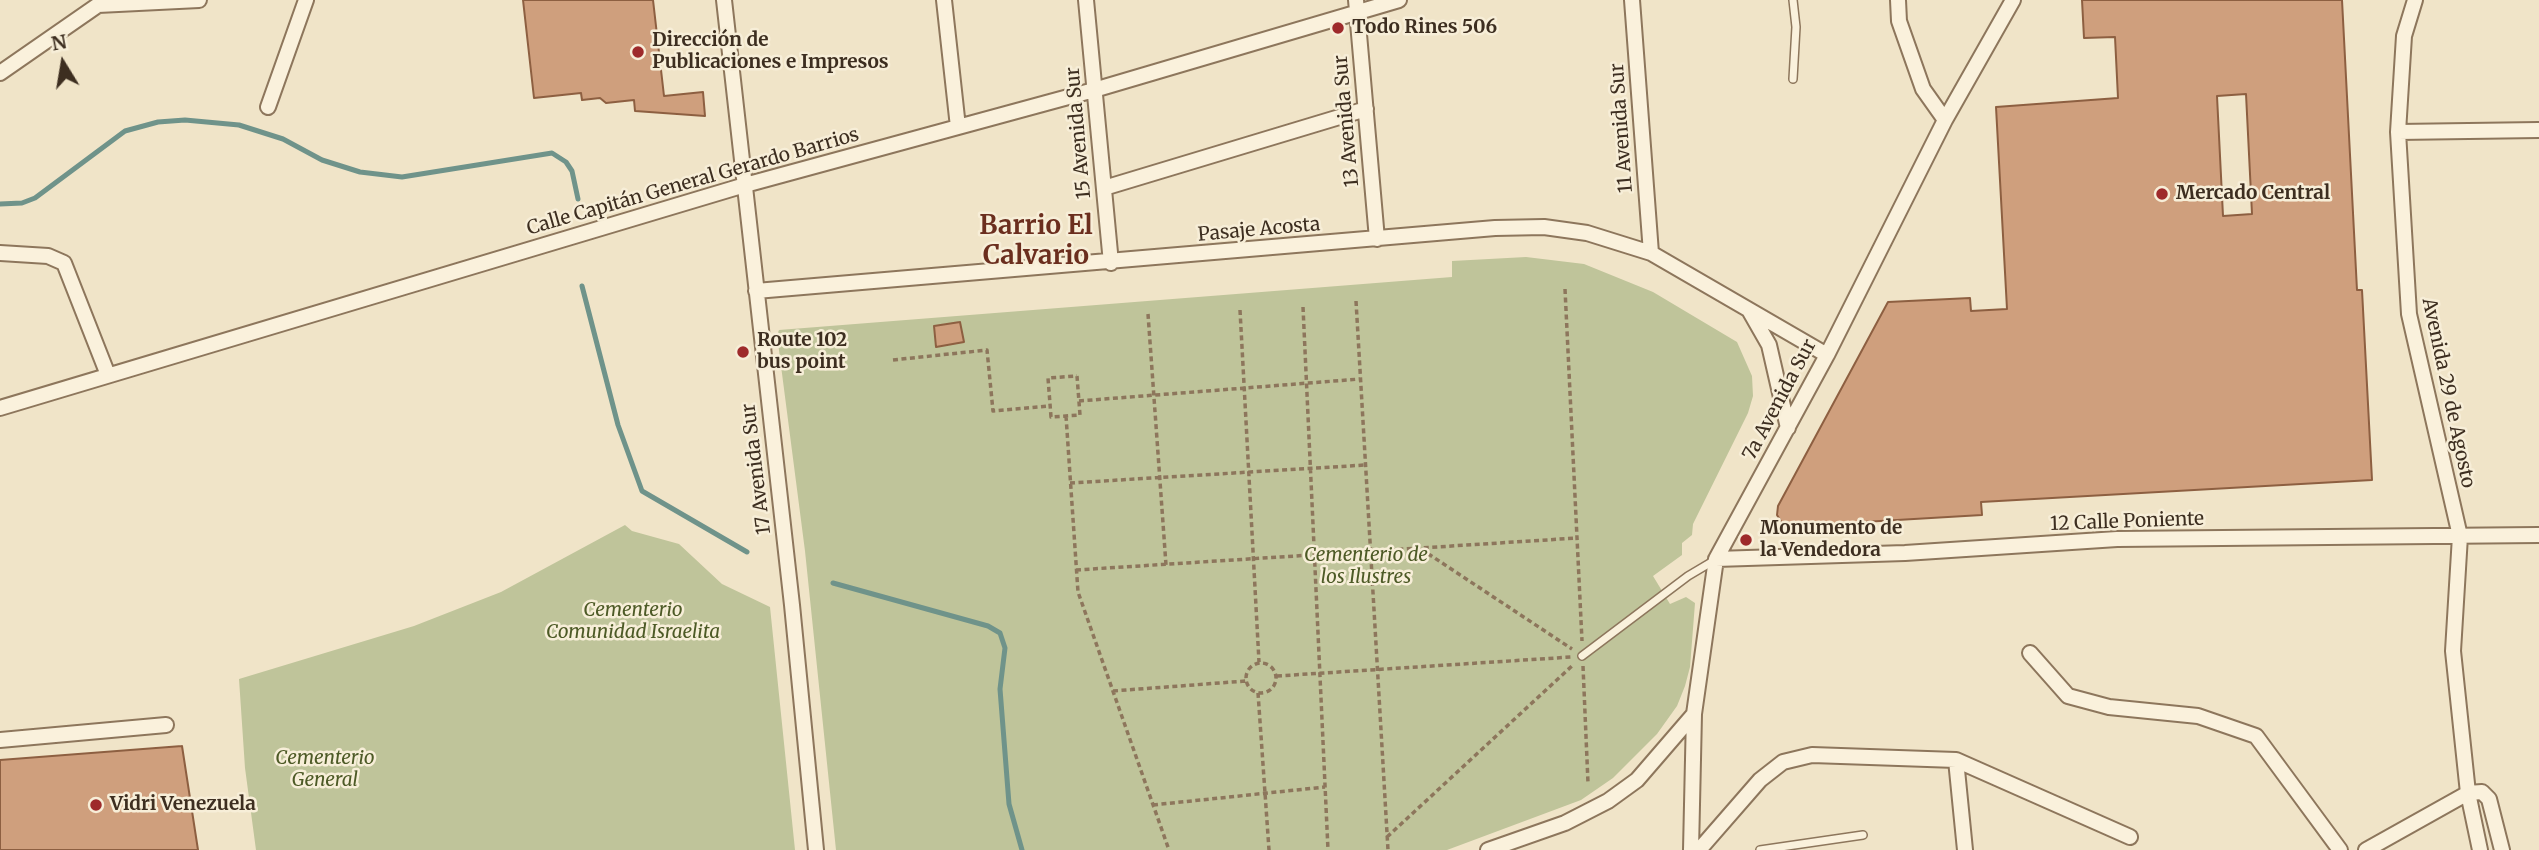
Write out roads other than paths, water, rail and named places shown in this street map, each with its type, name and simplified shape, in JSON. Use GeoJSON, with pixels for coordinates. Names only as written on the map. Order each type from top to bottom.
{"type":"FeatureCollection","features":[{"type":"Feature","properties":{"kind":"street"},"geometry":{"type":"LineString","coordinates":[[0,73],[97,5],[199,0]]}},
{"type":"Feature","properties":{"kind":"street"},"geometry":{"type":"LineString","coordinates":[[268,107],[306,0]]}},
{"type":"Feature","properties":{"kind":"street","name":"17 Avenida Sur"},"geometry":{"type":"LineString","coordinates":[[723,0],[792,605],[816,850]]}},
{"type":"Feature","properties":{"kind":"street"},"geometry":{"type":"LineString","coordinates":[[944,0],[958,127]]}},
{"type":"Feature","properties":{"kind":"street","name":"15 Avenida Sur"},"geometry":{"type":"LineString","coordinates":[[1086,0],[1111,263]]}},
{"type":"Feature","properties":{"kind":"street","name":"Calle Capitán General Gerardo Barrios"},"geometry":{"type":"LineString","coordinates":[[0,408],[745,185],[1094,90],[1357,6],[1399,0]]}},
{"type":"Feature","properties":{"kind":"street","name":"11 Avenida Sur"},"geometry":{"type":"LineString","coordinates":[[1632,0],[1651,253]]}},
{"type":"Feature","properties":{"kind":"street"},"geometry":{"type":"LineString","coordinates":[[1898,0],[1899,21],[1923,89],[1945,120]]}},
{"type":"Feature","properties":{"kind":"street","name":"7a Avenida Sur"},"geometry":{"type":"LineString","coordinates":[[1691,850],[1695,714],[1716,559],[1827,355],[1945,120],[2013,0]]}},
{"type":"Feature","properties":{"kind":"street","name":"Avenida 29 de Agosto"},"geometry":{"type":"LineString","coordinates":[[2415,0],[2404,36],[2398,132],[2409,314],[2460,536],[2453,651],[2468,793],[2480,850]]}},
{"type":"Feature","properties":{"kind":"street","name":"13 Avenida Sur"},"geometry":{"type":"LineString","coordinates":[[1357,6],[1377,239]]}},
{"type":"Feature","properties":{"kind":"street"},"geometry":{"type":"LineString","coordinates":[[1104,188],[1366,109]]}},
{"type":"Feature","properties":{"kind":"street"},"geometry":{"type":"LineString","coordinates":[[2398,132],[2539,130]]}},
{"type":"Feature","properties":{"kind":"street","name":"Pasaje Acosta"},"geometry":{"type":"LineString","coordinates":[[756,291],[1544,227],[1587,233],[1651,253],[1827,355]]}},
{"type":"Feature","properties":{"kind":"street"},"geometry":{"type":"LineString","coordinates":[[0,253],[48,256],[64,263],[108,376]]}},
{"type":"Feature","properties":{"kind":"street","name":"Pasaje Acosta"},"geometry":{"type":"LineString","coordinates":[[1748,309],[1769,345],[1788,428]]}},
{"type":"Feature","properties":{"kind":"street","name":"12 Calle Poniente"},"geometry":{"type":"LineString","coordinates":[[1716,559],[1905,553],[2117,539],[2539,535]]}},
{"type":"Feature","properties":{"kind":"street"},"geometry":{"type":"LineString","coordinates":[[2030,653],[2068,695],[2109,707],[2198,716],[2256,736],[2340,850]]}},
{"type":"Feature","properties":{"kind":"street"},"geometry":{"type":"LineString","coordinates":[[1488,850],[1565,823],[1608,801],[1650,767],[1695,714]]}},
{"type":"Feature","properties":{"kind":"street"},"geometry":{"type":"LineString","coordinates":[[0,740],[166,725]]}},
{"type":"Feature","properties":{"kind":"street"},"geometry":{"type":"LineString","coordinates":[[1699,850],[1760,780],[1783,762],[1812,755],[1956,760],[2130,836]]}},
{"type":"Feature","properties":{"kind":"street"},"geometry":{"type":"LineString","coordinates":[[1956,760],[1965,850]]}},
{"type":"Feature","properties":{"kind":"street"},"geometry":{"type":"LineString","coordinates":[[2366,850],[2468,793],[2482,792],[2489,799],[2502,850]]}},
{"type":"Feature","properties":{"kind":"lane"},"geometry":{"type":"LineString","coordinates":[[1793,0],[1796,27],[1793,79]]}},
{"type":"Feature","properties":{"kind":"lane"},"geometry":{"type":"LineString","coordinates":[[1582,656],[1688,576],[1716,559]]}},
{"type":"Feature","properties":{"kind":"lane"},"geometry":{"type":"LineString","coordinates":[[1760,850],[1863,835]]}},
{"type":"Feature","properties":{"kind":"waterway"},"geometry":{"type":"LineString","coordinates":[[0,204],[22,203],[35,198],[125,131],[158,122],[185,120],[239,125],[283,139],[322,160],[360,172],[402,177],[552,153],[566,162],[572,171],[578,199]]}},
{"type":"Feature","properties":{"kind":"waterway"},"geometry":{"type":"LineString","coordinates":[[582,286],[618,425],[642,491],[747,552]]}},
{"type":"Feature","properties":{"kind":"waterway"},"geometry":{"type":"LineString","coordinates":[[833,583],[988,626],[1000,633],[1005,648],[1000,689],[1009,804],[1022,850]]}},
{"type":"Feature","properties":{"kind":"place","name":"Todo Rines 506"},"geometry":{"type":"Point","coordinates":[1338,28]}},
{"type":"Feature","properties":{"kind":"place","name":"Dirección de Publicaciones e Impresos"},"geometry":{"type":"Point","coordinates":[638,52]}},
{"type":"Feature","properties":{"kind":"place","name":"Mercado Central"},"geometry":{"type":"Point","coordinates":[2162,194]}},
{"type":"Feature","properties":{"kind":"place","name":"Route 102 bus point"},"geometry":{"type":"Point","coordinates":[743,352]}},
{"type":"Feature","properties":{"kind":"place","name":"Monumento de la Vendedora"},"geometry":{"type":"Point","coordinates":[1746,540]}},
{"type":"Feature","properties":{"kind":"place","name":"Vidri Venezuela"},"geometry":{"type":"Point","coordinates":[96,805]}},
{"type":"Feature","properties":{"kind":"district","name":"Barrio El Calvario"},"geometry":{"type":"Point","coordinates":[1036,242]}},
{"type":"Feature","properties":{"kind":"park label","name":"Cementerio de los Ilustres"},"geometry":{"type":"Point","coordinates":[1366,567]}},
{"type":"Feature","properties":{"kind":"park label","name":"Cementerio Comunidad Israelita"},"geometry":{"type":"Point","coordinates":[633,622]}},
{"type":"Feature","properties":{"kind":"park label","name":"Cementerio General"},"geometry":{"type":"Point","coordinates":[325,770]}}]}
